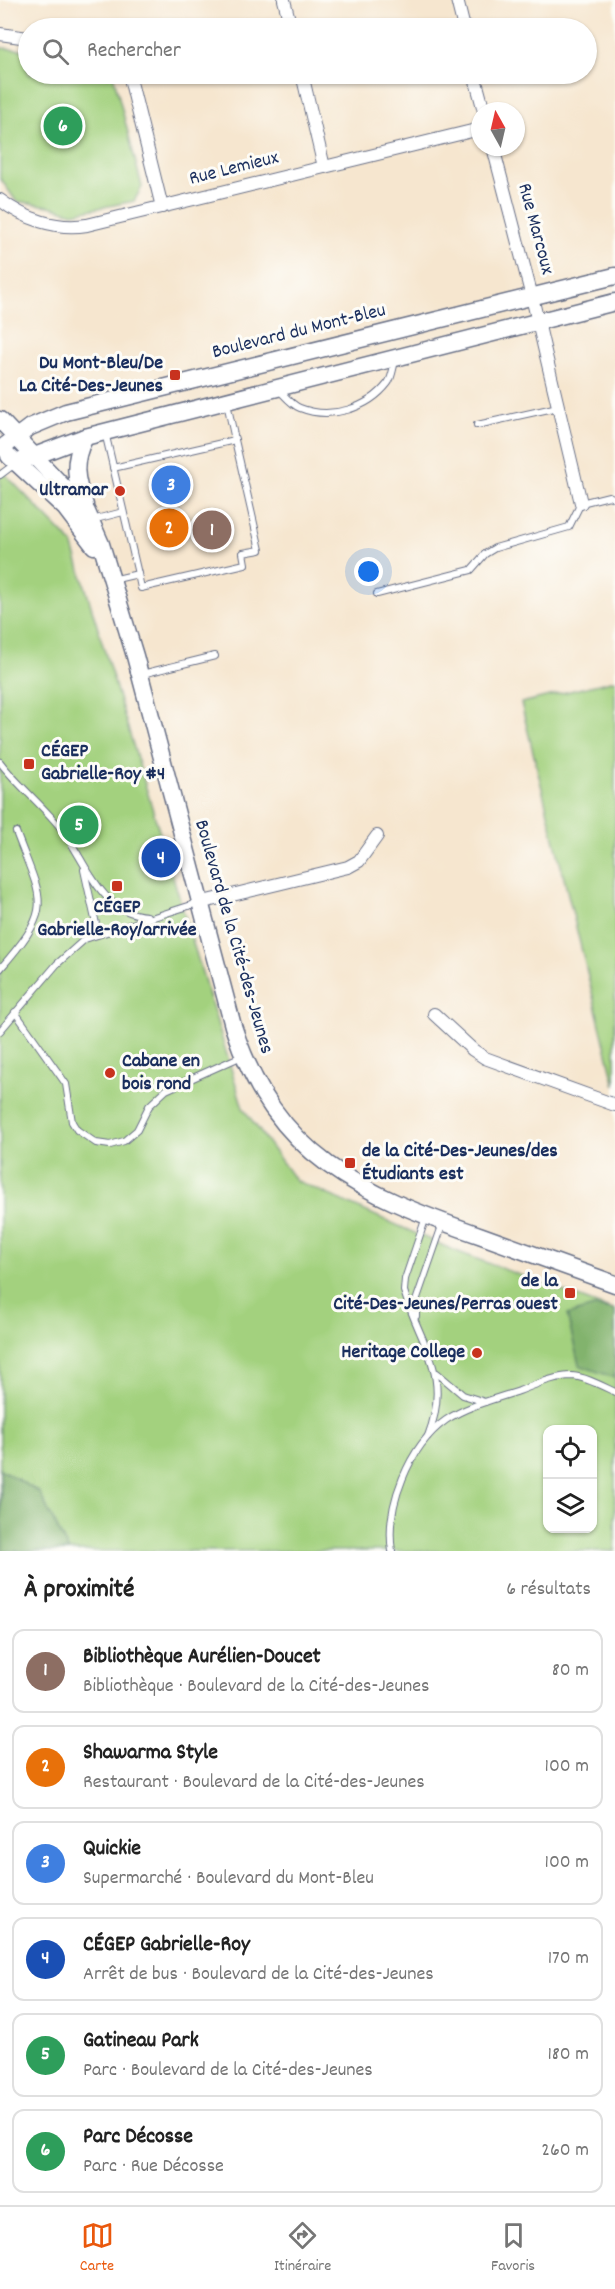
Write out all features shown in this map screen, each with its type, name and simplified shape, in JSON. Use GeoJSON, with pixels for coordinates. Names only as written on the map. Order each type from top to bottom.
{"type":"FeatureCollection","features":[{"type":"Feature","properties":{"kind":"street"},"geometry":{"type":"LineString","coordinates":[[284,0],[288,18]]}},
{"type":"Feature","properties":{"kind":"street"},"geometry":{"type":"LineString","coordinates":[[457,0],[462,18]]}},
{"type":"Feature","properties":{"kind":"street"},"geometry":{"type":"LineString","coordinates":[[0,34],[18,37]]}},
{"type":"Feature","properties":{"kind":"street"},"geometry":{"type":"LineString","coordinates":[[131,84],[162,207]]}},
{"type":"Feature","properties":{"kind":"street"},"geometry":{"type":"LineString","coordinates":[[304,84],[324,167]]}},
{"type":"Feature","properties":{"kind":"street"},"geometry":{"type":"LineString","coordinates":[[477,84],[482,102]]}},
{"type":"Feature","properties":{"kind":"street","name":"Rue Lemieux"},"geometry":{"type":"LineString","coordinates":[[0,200],[18,213],[64,226],[87,225],[471,131]]}},
{"type":"Feature","properties":{"kind":"street","name":"Rue Marcoux"},"geometry":{"type":"LineString","coordinates":[[495,156],[581,503]]}},
{"type":"Feature","properties":{"kind":"street","name":"Boulevard du Mont-Bleu"},"geometry":{"type":"LineString","coordinates":[[1,448],[30,427],[66,412],[615,276]]}},
{"type":"Feature","properties":{"kind":"street"},"geometry":{"type":"LineString","coordinates":[[16,463],[34,454],[85,437],[615,302]]}},
{"type":"Feature","properties":{"kind":"street","name":"Boulevard de la Cité-des-Jeunes"},"geometry":{"type":"LineString","coordinates":[[0,420],[34,454],[89,516],[110,574],[140,675],[199,903],[243,1056],[269,1104],[310,1151],[363,1189],[444,1223],[615,1284]]}},
{"type":"Feature","properties":{"kind":"street"},"geometry":{"type":"LineString","coordinates":[[85,437],[78,449],[74,469],[89,516]]}},
{"type":"Feature","properties":{"kind":"street","name":"Boulevard de la Cité-des-Jeunes"},"geometry":{"type":"LineString","coordinates":[[1,448],[65,508],[86,533],[110,574]]}},
{"type":"Feature","properties":{"kind":"street"},"geometry":{"type":"LineString","coordinates":[[199,903],[348,867],[359,861],[377,836]]}},
{"type":"Feature","properties":{"kind":"street"},"geometry":{"type":"LineString","coordinates":[[434,1014],[485,1058],[615,1105]]}},
{"type":"Feature","properties":{"kind":"lane"},"geometry":{"type":"LineString","coordinates":[[276,388],[298,407],[320,414],[346,411],[374,397],[390,381],[396,357]]}},
{"type":"Feature","properties":{"kind":"lane"},"geometry":{"type":"LineString","coordinates":[[105,432],[141,588],[245,564],[243,553],[260,550],[226,401]]}},
{"type":"Feature","properties":{"kind":"lane"},"geometry":{"type":"LineString","coordinates":[[477,425],[558,406]]}},
{"type":"Feature","properties":{"kind":"lane"},"geometry":{"type":"LineString","coordinates":[[113,468],[235,440]]}},
{"type":"Feature","properties":{"kind":"lane"},"geometry":{"type":"LineString","coordinates":[[0,475],[16,463]]}},
{"type":"Feature","properties":{"kind":"lane"},"geometry":{"type":"LineString","coordinates":[[377,594],[471,570],[485,554],[495,548],[564,530],[574,521],[581,503],[609,496],[615,499]]}},
{"type":"Feature","properties":{"kind":"lane"},"geometry":{"type":"LineString","coordinates":[[89,516],[123,512]]}},
{"type":"Feature","properties":{"kind":"lane"},"geometry":{"type":"LineString","coordinates":[[110,574],[138,574]]}},
{"type":"Feature","properties":{"kind":"lane"},"geometry":{"type":"LineString","coordinates":[[140,675],[215,656]]}},
{"type":"Feature","properties":{"kind":"lane"},"geometry":{"type":"LineString","coordinates":[[0,762],[64,832],[83,866],[102,892],[116,905],[133,914],[150,916]]}},
{"type":"Feature","properties":{"kind":"lane"},"geometry":{"type":"LineString","coordinates":[[0,969],[33,926],[40,905],[39,892],[16,831]]}},
{"type":"Feature","properties":{"kind":"lane"},"geometry":{"type":"LineString","coordinates":[[83,866],[98,933]]}},
{"type":"Feature","properties":{"kind":"lane"},"geometry":{"type":"LineString","coordinates":[[0,1031],[66,954],[85,939],[150,916],[199,903]]}},
{"type":"Feature","properties":{"kind":"lane"},"geometry":{"type":"LineString","coordinates":[[15,1012],[66,1084],[72,1122],[77,1130],[96,1143],[110,1145],[124,1141],[136,1130],[149,1106],[166,1090],[243,1056]]}},
{"type":"Feature","properties":{"kind":"lane"},"geometry":{"type":"LineString","coordinates":[[392,1551],[390,1529],[398,1496],[435,1417],[437,1373],[404,1291],[405,1280],[426,1216]]}},
{"type":"Feature","properties":{"kind":"lane"},"geometry":{"type":"LineString","coordinates":[[416,1322],[416,1301],[444,1223]]}},
{"type":"Feature","properties":{"kind":"lane"},"geometry":{"type":"LineString","coordinates":[[437,1373],[463,1395],[486,1402]]}},
{"type":"Feature","properties":{"kind":"lane"},"geometry":{"type":"LineString","coordinates":[[427,1437],[446,1420],[486,1402],[565,1376],[584,1379],[615,1392]]}},
{"type":"Feature","properties":{"kind":"green space"},"geometry":{"type":"Polygon","coordinates":[[[0,48],[18,49],[18,84],[116,84],[142,187],[134,201],[73,213],[49,206],[16,201],[0,178],[0,48]]]}},
{"type":"Feature","properties":{"kind":"green space"},"geometry":{"type":"Polygon","coordinates":[[[0,469],[72,543],[243,1108],[295,1180],[453,1250],[615,1311],[615,1551],[0,1551],[0,469]]]}},
{"type":"Feature","properties":{"kind":"green space"},"geometry":{"type":"Polygon","coordinates":[[[615,680],[615,1086],[521,703],[615,680]]]}},
{"type":"Feature","properties":{"kind":"green space"},"geometry":{"type":"Polygon","coordinates":[[[594,1307],[615,1310],[615,1378],[579,1365],[567,1315],[594,1307]]]}},
{"type":"Feature","properties":{"kind":"green space"},"geometry":{"type":"Polygon","coordinates":[[[0,1469],[39,1492],[69,1551],[3,1551],[0,1469]]]}},
{"type":"Feature","properties":{"kind":"place","name":"Parc Décosse"},"geometry":{"type":"Point","coordinates":[63,126]}},
{"type":"Feature","properties":{"kind":"place","name":"Du Mont-Bleu/De La Cité-Des-Jeunes"},"geometry":{"type":"Point","coordinates":[175,375]}},
{"type":"Feature","properties":{"kind":"place","name":"Quickie"},"geometry":{"type":"Point","coordinates":[171,485]}},
{"type":"Feature","properties":{"kind":"place","name":"Ultramar"},"geometry":{"type":"Point","coordinates":[120,491]}},
{"type":"Feature","properties":{"kind":"place","name":"Shawarma Style"},"geometry":{"type":"Point","coordinates":[169,528]}},
{"type":"Feature","properties":{"kind":"place","name":"Bibliothèque Aurélien-Doucet"},"geometry":{"type":"Point","coordinates":[212,530]}},
{"type":"Feature","properties":{"kind":"place","name":"CÉGEP Gabrielle-Roy #4"},"geometry":{"type":"Point","coordinates":[29,764]}},
{"type":"Feature","properties":{"kind":"place","name":"Gatineau Park"},"geometry":{"type":"Point","coordinates":[79,825]}},
{"type":"Feature","properties":{"kind":"place","name":"CÉGEP Gabrielle-Roy"},"geometry":{"type":"Point","coordinates":[161,858]}},
{"type":"Feature","properties":{"kind":"place","name":"CÉGEP Gabrielle-Roy/arrivée"},"geometry":{"type":"Point","coordinates":[117,886]}},
{"type":"Feature","properties":{"kind":"place","name":"Cabane en bois rond"},"geometry":{"type":"Point","coordinates":[110,1073]}},
{"type":"Feature","properties":{"kind":"place","name":"de la Cité-Des-Jeunes/des Étudiants est"},"geometry":{"type":"Point","coordinates":[350,1163]}},
{"type":"Feature","properties":{"kind":"place","name":"de la Cité-Des-Jeunes/Perras ouest"},"geometry":{"type":"Point","coordinates":[570,1293]}},
{"type":"Feature","properties":{"kind":"place","name":"Heritage College"},"geometry":{"type":"Point","coordinates":[477,1353]}}]}
